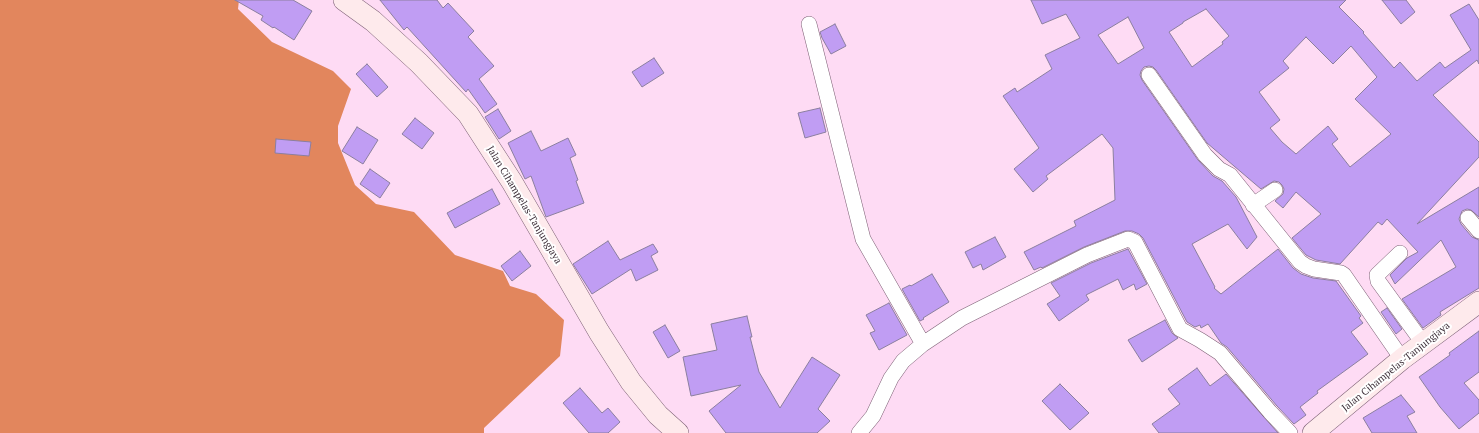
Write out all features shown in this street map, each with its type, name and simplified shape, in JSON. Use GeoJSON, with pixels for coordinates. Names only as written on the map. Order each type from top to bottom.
{"type":"FeatureCollection","features":[{"type":"Feature","properties":{"kind":"main road","name":"Jalan Cihampelas-Tanjungjaya"},"geometry":{"type":"LineString","coordinates":[[344,0],[373,21],[419,63],[468,114],[512,182],[599,332],[631,382],[658,416],[678,433]]}},
{"type":"Feature","properties":{"kind":"main road","name":"Jalan Cihampelas-Tanjungjaya"},"geometry":{"type":"LineString","coordinates":[[1313,433],[1402,359],[1479,302]]}},
{"type":"Feature","properties":{"kind":"street"},"geometry":{"type":"LineString","coordinates":[[809,24],[862,239],[923,344]]}},
{"type":"Feature","properties":{"kind":"street"},"geometry":{"type":"LineString","coordinates":[[1149,76],[1206,155],[1219,169],[1230,174],[1253,205],[1300,262],[1314,269],[1344,275],[1402,359]]}},
{"type":"Feature","properties":{"kind":"street"},"geometry":{"type":"LineString","coordinates":[[1253,205],[1275,190]]}},
{"type":"Feature","properties":{"kind":"street"},"geometry":{"type":"LineString","coordinates":[[1468,218],[1479,231]]}},
{"type":"Feature","properties":{"kind":"street"},"geometry":{"type":"LineString","coordinates":[[859,433],[873,416],[891,378],[903,362],[923,344],[962,318],[1087,255],[1128,239],[1135,242],[1180,329],[1220,353],[1270,412],[1290,433]]}},
{"type":"Feature","properties":{"kind":"street"},"geometry":{"type":"LineString","coordinates":[[1400,253],[1377,275],[1378,280],[1423,343]]}},
{"type":"Feature","properties":{"kind":"shaded area"},"geometry":{"type":"Polygon","coordinates":[[[0,0],[239,0],[238,9],[272,42],[333,71],[351,89],[338,126],[338,143],[355,185],[376,204],[414,212],[455,255],[503,271],[510,286],[536,294],[564,320],[560,356],[484,428],[484,433],[0,433],[0,0]]]}},
{"type":"Feature","properties":{"kind":"building"},"geometry":{"type":"Polygon","coordinates":[[[235,0],[293,0],[312,11],[294,40],[261,20],[263,16],[235,0]]]}},
{"type":"Feature","properties":{"kind":"building"},"geometry":{"type":"Polygon","coordinates":[[[380,0],[437,0],[443,8],[448,3],[474,31],[468,37],[494,66],[479,79],[497,104],[485,113],[468,89],[466,92],[407,27],[404,30],[380,0]]]}},
{"type":"Feature","properties":{"kind":"building"},"geometry":{"type":"Polygon","coordinates":[[[1031,0],[1346,0],[1339,7],[1364,32],[1363,33],[1394,68],[1400,62],[1417,81],[1440,62],[1445,68],[1471,50],[1450,15],[1469,4],[1479,20],[1479,64],[1477,60],[1433,95],[1479,142],[1479,157],[1417,224],[1479,187],[1479,217],[1471,210],[1467,209],[1462,211],[1459,219],[1461,224],[1472,237],[1479,240],[1479,288],[1440,312],[1441,315],[1423,328],[1402,299],[1456,267],[1441,240],[1395,284],[1390,275],[1407,258],[1418,252],[1387,219],[1382,225],[1378,222],[1340,264],[1316,260],[1306,255],[1292,238],[1321,214],[1296,192],[1283,208],[1275,201],[1283,194],[1284,189],[1279,182],[1274,181],[1261,189],[1207,143],[1156,70],[1149,66],[1144,67],[1141,71],[1140,75],[1142,80],[1198,160],[1213,176],[1222,181],[1236,197],[1257,237],[1247,249],[1228,224],[1192,244],[1215,287],[1214,288],[1221,294],[1278,249],[1293,268],[1301,274],[1313,278],[1336,281],[1361,316],[1359,318],[1363,323],[1351,332],[1368,354],[1317,391],[1318,393],[1300,407],[1306,415],[1294,424],[1227,347],[1221,343],[1208,324],[1201,328],[1200,325],[1195,327],[1187,322],[1143,238],[1139,234],[1132,231],[1125,231],[1084,247],[1042,268],[1041,267],[1034,270],[1024,252],[1076,226],[1074,221],[1115,200],[1113,148],[1102,134],[1046,176],[1048,179],[1033,192],[1014,169],[1039,148],[1003,96],[1015,88],[1017,92],[1052,69],[1045,55],[1080,38],[1066,14],[1042,24],[1031,0]],[[1206,9],[1169,32],[1192,67],[1223,44],[1222,42],[1229,36],[1206,9]],[[1128,17],[1098,35],[1118,64],[1144,48],[1128,17]],[[1306,37],[1283,61],[1289,68],[1259,92],[1280,120],[1270,128],[1282,142],[1296,154],[1328,126],[1338,139],[1332,144],[1350,167],[1391,134],[1355,99],[1377,77],[1351,46],[1333,64],[1306,37]]]}},
{"type":"Feature","properties":{"kind":"building"},"geometry":{"type":"Polygon","coordinates":[[[1382,0],[1406,0],[1415,12],[1401,24],[1382,0]]]}},
{"type":"Feature","properties":{"kind":"building"},"geometry":{"type":"Polygon","coordinates":[[[835,24],[846,46],[831,54],[820,32],[835,24]]]}},
{"type":"Feature","properties":{"kind":"building"},"geometry":{"type":"Polygon","coordinates":[[[654,58],[664,73],[642,87],[632,72],[654,58]]]}},
{"type":"Feature","properties":{"kind":"building"},"geometry":{"type":"Polygon","coordinates":[[[367,64],[388,87],[377,97],[356,74],[367,64]]]}},
{"type":"Feature","properties":{"kind":"building"},"geometry":{"type":"Polygon","coordinates":[[[820,108],[826,132],[805,138],[798,113],[820,108]]]}},
{"type":"Feature","properties":{"kind":"building"},"geometry":{"type":"Polygon","coordinates":[[[498,109],[511,131],[499,139],[485,117],[498,109]]]}},
{"type":"Feature","properties":{"kind":"building"},"geometry":{"type":"Polygon","coordinates":[[[415,118],[434,133],[422,149],[402,134],[415,118]]]}},
{"type":"Feature","properties":{"kind":"building"},"geometry":{"type":"Polygon","coordinates":[[[357,127],[378,140],[363,164],[342,151],[357,127]]]}},
{"type":"Feature","properties":{"kind":"building"},"geometry":{"type":"Polygon","coordinates":[[[531,131],[541,151],[568,138],[576,155],[570,158],[584,203],[546,217],[531,176],[525,179],[508,143],[531,131]]]}},
{"type":"Feature","properties":{"kind":"building"},"geometry":{"type":"Polygon","coordinates":[[[276,139],[311,142],[309,156],[275,153],[276,139]]]}},
{"type":"Feature","properties":{"kind":"building"},"geometry":{"type":"Polygon","coordinates":[[[370,169],[390,183],[380,198],[360,184],[370,169]]]}},
{"type":"Feature","properties":{"kind":"building"},"geometry":{"type":"Polygon","coordinates":[[[492,189],[500,204],[455,228],[447,213],[492,189]]]}},
{"type":"Feature","properties":{"kind":"building"},"geometry":{"type":"Polygon","coordinates":[[[995,237],[1006,257],[983,270],[981,264],[973,268],[965,252],[995,237]]]}},
{"type":"Feature","properties":{"kind":"building"},"geometry":{"type":"Polygon","coordinates":[[[608,241],[620,260],[653,244],[658,252],[651,256],[658,270],[636,281],[631,269],[592,294],[573,264],[608,241]]]}},
{"type":"Feature","properties":{"kind":"building"},"geometry":{"type":"Polygon","coordinates":[[[1128,249],[1147,284],[1136,290],[1134,284],[1123,290],[1118,279],[1086,295],[1089,300],[1059,321],[1047,304],[1060,296],[1051,283],[1091,263],[1128,249]]]}},
{"type":"Feature","properties":{"kind":"building"},"geometry":{"type":"Polygon","coordinates":[[[520,251],[531,266],[512,281],[501,266],[520,251]]]}},
{"type":"Feature","properties":{"kind":"building"},"geometry":{"type":"Polygon","coordinates":[[[932,274],[949,302],[920,321],[902,289],[910,285],[911,286],[932,274]]]}},
{"type":"Feature","properties":{"kind":"building"},"geometry":{"type":"Polygon","coordinates":[[[889,303],[907,335],[879,350],[870,333],[875,331],[866,315],[889,303]]]}},
{"type":"Feature","properties":{"kind":"building"},"geometry":{"type":"Polygon","coordinates":[[[1387,308],[1402,329],[1396,334],[1381,312],[1387,308]]]}},
{"type":"Feature","properties":{"kind":"building"},"geometry":{"type":"Polygon","coordinates":[[[747,316],[752,337],[750,337],[759,372],[780,408],[812,357],[840,375],[818,409],[830,421],[817,433],[726,433],[709,411],[741,385],[691,396],[683,357],[717,350],[711,324],[747,316]]]}},
{"type":"Feature","properties":{"kind":"building"},"geometry":{"type":"Polygon","coordinates":[[[1165,320],[1172,333],[1178,338],[1142,362],[1128,340],[1165,320]]]}},
{"type":"Feature","properties":{"kind":"building"},"geometry":{"type":"Polygon","coordinates":[[[665,325],[680,351],[668,358],[653,332],[665,325]]]}},
{"type":"Feature","properties":{"kind":"building"},"geometry":{"type":"Polygon","coordinates":[[[1479,331],[1479,372],[1464,383],[1479,400],[1479,413],[1459,429],[1440,407],[1419,377],[1450,355],[1449,353],[1479,331]]]}},
{"type":"Feature","properties":{"kind":"building"},"geometry":{"type":"Polygon","coordinates":[[[1197,368],[1210,386],[1226,374],[1278,433],[1159,433],[1152,424],[1180,404],[1168,389],[1197,368]]]}},
{"type":"Feature","properties":{"kind":"building"},"geometry":{"type":"Polygon","coordinates":[[[1060,384],[1089,413],[1070,430],[1042,401],[1060,384]]]}},
{"type":"Feature","properties":{"kind":"building"},"geometry":{"type":"Polygon","coordinates":[[[580,388],[602,413],[608,408],[620,422],[608,433],[589,433],[563,403],[580,388]]]}},
{"type":"Feature","properties":{"kind":"building"},"geometry":{"type":"Polygon","coordinates":[[[1401,395],[1415,412],[1407,416],[1417,433],[1372,433],[1363,418],[1401,395]]]}}]}
